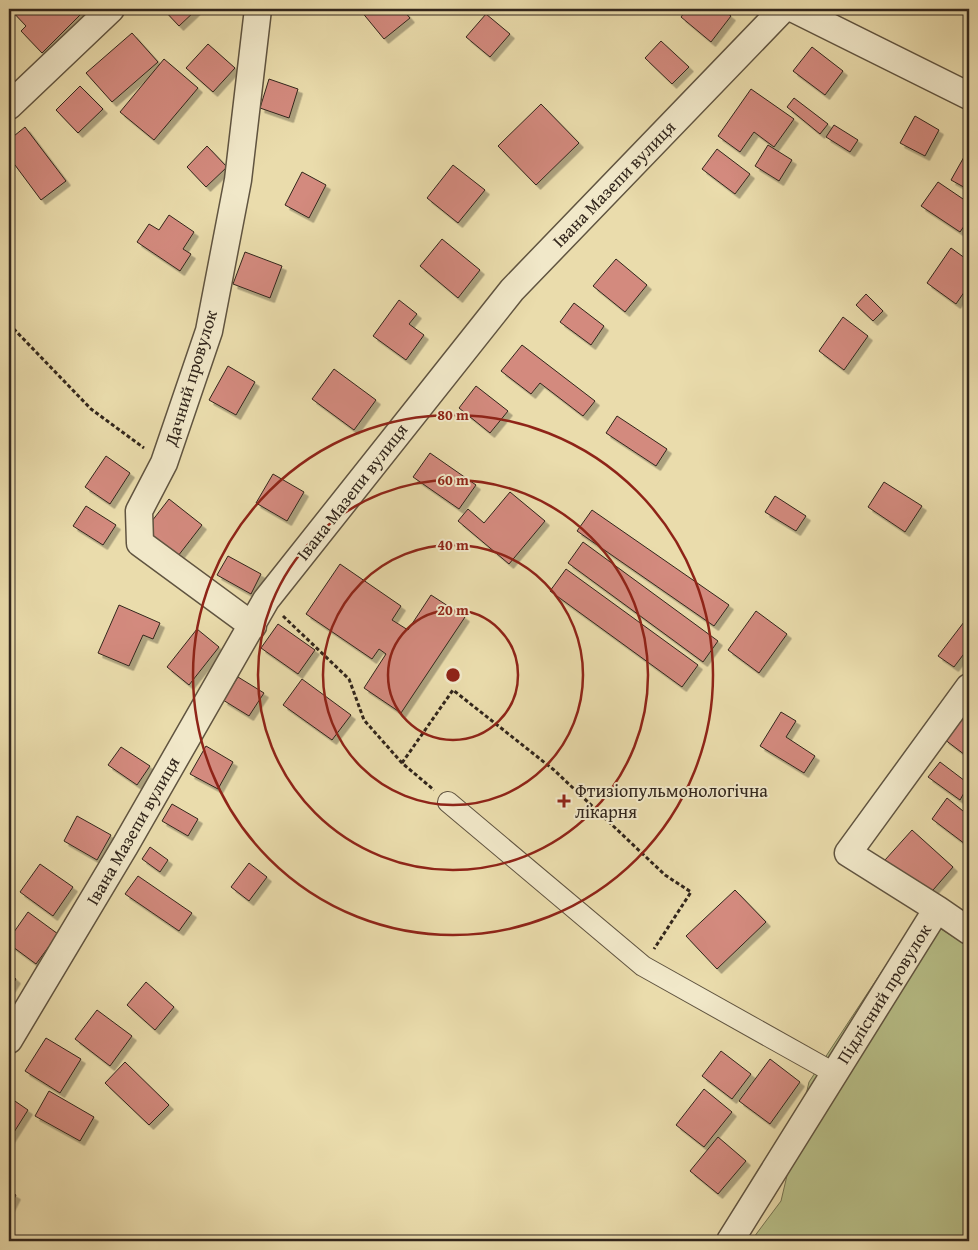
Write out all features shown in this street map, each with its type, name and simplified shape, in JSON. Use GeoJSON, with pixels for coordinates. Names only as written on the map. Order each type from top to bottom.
{"type":"FeatureCollection","features":[{"type":"Feature","properties":{"kind":"street"},"geometry":{"type":"LineString","coordinates":[[9,106],[111,9]]}},
{"type":"Feature","properties":{"kind":"street","name":"Дачний провулок"},"geometry":{"type":"LineString","coordinates":[[253,626],[140,543],[138,511],[164,463],[209,331],[238,180],[258,9]]}},
{"type":"Feature","properties":{"kind":"street","name":"Івана Мазепи вулиця"},"geometry":{"type":"LineString","coordinates":[[11,1032],[126,846],[253,626],[266,600],[512,290],[783,9]]}},
{"type":"Feature","properties":{"kind":"street"},"geometry":{"type":"LineString","coordinates":[[794,9],[969,96]]}},
{"type":"Feature","properties":{"kind":"street","name":"Підлісний провулок"},"geometry":{"type":"LineString","coordinates":[[730,1241],[937,909],[848,853],[969,688]]}},
{"type":"Feature","properties":{"kind":"street"},"geometry":{"type":"LineString","coordinates":[[448,802],[643,966],[834,1073]]}},
{"type":"Feature","properties":{"kind":"street"},"geometry":{"type":"LineString","coordinates":[[937,909],[969,931]]}},
{"type":"Feature","properties":{"kind":"path"},"geometry":{"type":"LineString","coordinates":[[9,324],[91,409],[164,463]]}},
{"type":"Feature","properties":{"kind":"path"},"geometry":{"type":"LineString","coordinates":[[266,600],[348,680],[364,720],[402,763],[448,802]]}},
{"type":"Feature","properties":{"kind":"path"},"geometry":{"type":"LineString","coordinates":[[402,763],[453,690],[554,770],[664,875],[691,892],[643,966]]}},
{"type":"Feature","properties":{"kind":"green space"},"geometry":{"type":"Polygon","coordinates":[[[919,915],[969,947],[969,1241],[751,1241],[781,1201],[809,1082],[919,915]]]}},
{"type":"Feature","properties":{"kind":"building"},"geometry":{"type":"Polygon","coordinates":[[[10,9],[86,9],[42,53],[21,31],[26,26],[10,9]]]}},
{"type":"Feature","properties":{"kind":"building"},"geometry":{"type":"Polygon","coordinates":[[[163,9],[195,9],[196,10],[179,26],[163,9]]]}},
{"type":"Feature","properties":{"kind":"building"},"geometry":{"type":"Polygon","coordinates":[[[364,9],[402,9],[410,18],[384,39],[361,11],[364,9]]]}},
{"type":"Feature","properties":{"kind":"building"},"geometry":{"type":"Polygon","coordinates":[[[687,9],[722,9],[731,16],[711,42],[681,17],[687,9]]]}},
{"type":"Feature","properties":{"kind":"building"},"geometry":{"type":"Polygon","coordinates":[[[486,14],[510,34],[490,57],[466,37],[486,14]]]}},
{"type":"Feature","properties":{"kind":"building"},"geometry":{"type":"Polygon","coordinates":[[[132,33],[158,62],[112,102],[86,73],[132,33]]]}},
{"type":"Feature","properties":{"kind":"building"},"geometry":{"type":"Polygon","coordinates":[[[661,41],[689,67],[672,84],[645,58],[661,41]]]}},
{"type":"Feature","properties":{"kind":"building"},"geometry":{"type":"Polygon","coordinates":[[[208,44],[235,68],[213,92],[186,68],[208,44]]]}},
{"type":"Feature","properties":{"kind":"building"},"geometry":{"type":"Polygon","coordinates":[[[812,47],[843,71],[825,95],[793,71],[812,47]]]}},
{"type":"Feature","properties":{"kind":"building"},"geometry":{"type":"Polygon","coordinates":[[[164,59],[198,88],[154,140],[120,112],[164,59]]]}},
{"type":"Feature","properties":{"kind":"building"},"geometry":{"type":"Polygon","coordinates":[[[269,79],[298,89],[289,118],[260,108],[269,79]]]}},
{"type":"Feature","properties":{"kind":"building"},"geometry":{"type":"Polygon","coordinates":[[[80,86],[103,109],[78,133],[56,110],[80,86]]]}},
{"type":"Feature","properties":{"kind":"building"},"geometry":{"type":"Polygon","coordinates":[[[751,89],[794,119],[774,147],[754,132],[740,152],[718,136],[751,89]]]}},
{"type":"Feature","properties":{"kind":"building"},"geometry":{"type":"Polygon","coordinates":[[[794,98],[828,124],[820,134],[787,107],[794,98]]]}},
{"type":"Feature","properties":{"kind":"building"},"geometry":{"type":"Polygon","coordinates":[[[541,104],[579,143],[536,185],[498,146],[541,104]]]}},
{"type":"Feature","properties":{"kind":"building"},"geometry":{"type":"Polygon","coordinates":[[[915,116],[939,130],[925,156],[900,143],[915,116]]]}},
{"type":"Feature","properties":{"kind":"building"},"geometry":{"type":"Polygon","coordinates":[[[834,125],[858,140],[850,152],[826,137],[834,125]]]}},
{"type":"Feature","properties":{"kind":"building"},"geometry":{"type":"Polygon","coordinates":[[[25,127],[66,181],[41,200],[9,157],[9,140],[25,127]]]}},
{"type":"Feature","properties":{"kind":"building"},"geometry":{"type":"Polygon","coordinates":[[[768,145],[792,160],[779,181],[755,166],[768,145]]]}},
{"type":"Feature","properties":{"kind":"building"},"geometry":{"type":"Polygon","coordinates":[[[207,146],[227,167],[206,187],[187,167],[207,146]]]}},
{"type":"Feature","properties":{"kind":"building"},"geometry":{"type":"Polygon","coordinates":[[[969,148],[969,190],[951,180],[969,148]]]}},
{"type":"Feature","properties":{"kind":"building"},"geometry":{"type":"Polygon","coordinates":[[[717,149],[750,174],[735,194],[702,169],[717,149]]]}},
{"type":"Feature","properties":{"kind":"building"},"geometry":{"type":"Polygon","coordinates":[[[453,165],[485,190],[458,223],[427,198],[453,165]]]}},
{"type":"Feature","properties":{"kind":"building"},"geometry":{"type":"Polygon","coordinates":[[[302,172],[326,185],[309,218],[285,205],[302,172]]]}},
{"type":"Feature","properties":{"kind":"building"},"geometry":{"type":"Polygon","coordinates":[[[938,182],[969,203],[969,219],[960,232],[921,206],[938,182]]]}},
{"type":"Feature","properties":{"kind":"building"},"geometry":{"type":"Polygon","coordinates":[[[169,215],[194,232],[183,249],[191,254],[180,271],[137,242],[149,224],[159,230],[169,215]]]}},
{"type":"Feature","properties":{"kind":"building"},"geometry":{"type":"Polygon","coordinates":[[[442,239],[480,270],[458,298],[420,266],[442,239]]]}},
{"type":"Feature","properties":{"kind":"building"},"geometry":{"type":"Polygon","coordinates":[[[951,248],[969,261],[969,285],[956,304],[927,283],[951,248]]]}},
{"type":"Feature","properties":{"kind":"building"},"geometry":{"type":"Polygon","coordinates":[[[245,252],[282,266],[270,298],[233,284],[245,252]]]}},
{"type":"Feature","properties":{"kind":"building"},"geometry":{"type":"Polygon","coordinates":[[[616,259],[647,285],[625,312],[593,286],[616,259]]]}},
{"type":"Feature","properties":{"kind":"building"},"geometry":{"type":"Polygon","coordinates":[[[866,294],[883,311],[873,321],[856,305],[866,294]]]}},
{"type":"Feature","properties":{"kind":"building"},"geometry":{"type":"Polygon","coordinates":[[[399,300],[417,314],[409,324],[424,335],[406,360],[373,336],[399,300]]]}},
{"type":"Feature","properties":{"kind":"building"},"geometry":{"type":"Polygon","coordinates":[[[574,303],[604,326],[591,345],[560,322],[574,303]]]}},
{"type":"Feature","properties":{"kind":"building"},"geometry":{"type":"Polygon","coordinates":[[[843,317],[868,336],[844,370],[819,351],[843,317]]]}},
{"type":"Feature","properties":{"kind":"building"},"geometry":{"type":"Polygon","coordinates":[[[522,345],[595,401],[583,416],[540,383],[531,394],[501,371],[522,345]]]}},
{"type":"Feature","properties":{"kind":"building"},"geometry":{"type":"Polygon","coordinates":[[[228,366],[255,382],[236,415],[209,400],[228,366]]]}},
{"type":"Feature","properties":{"kind":"building"},"geometry":{"type":"Polygon","coordinates":[[[334,369],[376,400],[354,430],[312,399],[334,369]]]}},
{"type":"Feature","properties":{"kind":"building"},"geometry":{"type":"Polygon","coordinates":[[[476,386],[508,411],[490,433],[459,408],[476,386]]]}},
{"type":"Feature","properties":{"kind":"building"},"geometry":{"type":"Polygon","coordinates":[[[617,416],[667,449],[656,466],[606,433],[617,416]]]}},
{"type":"Feature","properties":{"kind":"building"},"geometry":{"type":"Polygon","coordinates":[[[430,453],[476,485],[459,509],[413,477],[430,453]]]}},
{"type":"Feature","properties":{"kind":"building"},"geometry":{"type":"Polygon","coordinates":[[[106,456],[130,473],[110,504],[85,487],[106,456]]]}},
{"type":"Feature","properties":{"kind":"building"},"geometry":{"type":"Polygon","coordinates":[[[273,474],[304,492],[287,521],[256,503],[273,474]]]}},
{"type":"Feature","properties":{"kind":"building"},"geometry":{"type":"Polygon","coordinates":[[[884,482],[922,506],[905,532],[868,507],[884,482]]]}},
{"type":"Feature","properties":{"kind":"building"},"geometry":{"type":"Polygon","coordinates":[[[510,492],[545,521],[509,564],[458,521],[468,509],[484,523],[510,492]]]}},
{"type":"Feature","properties":{"kind":"building"},"geometry":{"type":"Polygon","coordinates":[[[775,496],[806,516],[796,531],[765,512],[775,496]]]}},
{"type":"Feature","properties":{"kind":"building"},"geometry":{"type":"Polygon","coordinates":[[[169,499],[202,525],[178,556],[145,530],[169,499]]]}},
{"type":"Feature","properties":{"kind":"building"},"geometry":{"type":"Polygon","coordinates":[[[86,506],[116,525],[103,545],[73,526],[86,506]]]}},
{"type":"Feature","properties":{"kind":"building"},"geometry":{"type":"Polygon","coordinates":[[[592,510],[729,605],[714,626],[577,531],[592,510]]]}},
{"type":"Feature","properties":{"kind":"building"},"geometry":{"type":"Polygon","coordinates":[[[583,542],[718,641],[703,662],[568,563],[583,542]]]}},
{"type":"Feature","properties":{"kind":"building"},"geometry":{"type":"Polygon","coordinates":[[[228,556],[261,574],[251,594],[217,575],[228,556]]]}},
{"type":"Feature","properties":{"kind":"building"},"geometry":{"type":"Polygon","coordinates":[[[340,564],[401,606],[392,620],[408,630],[431,595],[465,617],[401,713],[364,688],[386,654],[379,649],[372,659],[306,614],[340,564]]]}},
{"type":"Feature","properties":{"kind":"building"},"geometry":{"type":"Polygon","coordinates":[[[566,569],[698,665],[682,687],[550,591],[566,569]]]}},
{"type":"Feature","properties":{"kind":"building"},"geometry":{"type":"Polygon","coordinates":[[[119,605],[160,623],[153,639],[143,635],[129,666],[98,653],[119,605]]]}},
{"type":"Feature","properties":{"kind":"building"},"geometry":{"type":"Polygon","coordinates":[[[756,611],[787,634],[759,673],[728,650],[756,611]]]}},
{"type":"Feature","properties":{"kind":"building"},"geometry":{"type":"Polygon","coordinates":[[[964,622],[969,626],[969,647],[954,667],[938,656],[964,622]]]}},
{"type":"Feature","properties":{"kind":"building"},"geometry":{"type":"Polygon","coordinates":[[[278,624],[315,650],[298,674],[261,648],[278,624]]]}},
{"type":"Feature","properties":{"kind":"building"},"geometry":{"type":"Polygon","coordinates":[[[197,629],[219,647],[189,685],[167,667],[197,629]]]}},
{"type":"Feature","properties":{"kind":"building"},"geometry":{"type":"Polygon","coordinates":[[[238,677],[264,693],[249,716],[223,700],[238,677]]]}},
{"type":"Feature","properties":{"kind":"building"},"geometry":{"type":"Polygon","coordinates":[[[302,679],[351,715],[332,740],[283,705],[302,679]]]}},
{"type":"Feature","properties":{"kind":"building"},"geometry":{"type":"Polygon","coordinates":[[[969,705],[969,758],[944,739],[969,705]]]}},
{"type":"Feature","properties":{"kind":"building"},"geometry":{"type":"Polygon","coordinates":[[[781,712],[796,721],[786,737],[815,756],[804,773],[760,746],[781,712]]]}},
{"type":"Feature","properties":{"kind":"building"},"geometry":{"type":"Polygon","coordinates":[[[206,746],[233,762],[218,789],[190,774],[206,746]]]}},
{"type":"Feature","properties":{"kind":"building"},"geometry":{"type":"Polygon","coordinates":[[[121,747],[150,766],[137,785],[108,765],[121,747]]]}},
{"type":"Feature","properties":{"kind":"building"},"geometry":{"type":"Polygon","coordinates":[[[940,762],[969,784],[960,800],[928,777],[940,762]]]}},
{"type":"Feature","properties":{"kind":"building"},"geometry":{"type":"Polygon","coordinates":[[[947,798],[963,811],[969,802],[969,847],[932,819],[947,798]]]}},
{"type":"Feature","properties":{"kind":"building"},"geometry":{"type":"Polygon","coordinates":[[[172,804],[198,819],[188,836],[162,821],[172,804]]]}},
{"type":"Feature","properties":{"kind":"building"},"geometry":{"type":"Polygon","coordinates":[[[77,816],[111,835],[97,860],[64,841],[77,816]]]}},
{"type":"Feature","properties":{"kind":"building"},"geometry":{"type":"Polygon","coordinates":[[[912,830],[953,867],[927,897],[885,860],[912,830]]]}},
{"type":"Feature","properties":{"kind":"building"},"geometry":{"type":"Polygon","coordinates":[[[150,847],[168,860],[160,872],[142,859],[150,847]]]}},
{"type":"Feature","properties":{"kind":"building"},"geometry":{"type":"Polygon","coordinates":[[[249,863],[267,877],[249,901],[231,887],[249,863]]]}},
{"type":"Feature","properties":{"kind":"building"},"geometry":{"type":"Polygon","coordinates":[[[40,864],[73,887],[53,916],[20,892],[40,864]]]}},
{"type":"Feature","properties":{"kind":"building"},"geometry":{"type":"Polygon","coordinates":[[[138,876],[192,913],[179,931],[125,894],[138,876]]]}},
{"type":"Feature","properties":{"kind":"building"},"geometry":{"type":"Polygon","coordinates":[[[735,890],[766,922],[717,969],[686,936],[735,890]]]}},
{"type":"Feature","properties":{"kind":"building"},"geometry":{"type":"Polygon","coordinates":[[[28,912],[58,934],[36,964],[9,944],[9,939],[28,912]]]}},
{"type":"Feature","properties":{"kind":"building"},"geometry":{"type":"Polygon","coordinates":[[[9,973],[16,979],[9,990],[9,973]]]}},
{"type":"Feature","properties":{"kind":"building"},"geometry":{"type":"Polygon","coordinates":[[[146,982],[174,1007],[155,1030],[127,1005],[146,982]]]}},
{"type":"Feature","properties":{"kind":"building"},"geometry":{"type":"Polygon","coordinates":[[[97,1010],[132,1036],[110,1066],[75,1039],[97,1010]]]}},
{"type":"Feature","properties":{"kind":"building"},"geometry":{"type":"Polygon","coordinates":[[[46,1038],[81,1059],[60,1093],[25,1071],[46,1038]]]}},
{"type":"Feature","properties":{"kind":"building"},"geometry":{"type":"Polygon","coordinates":[[[721,1051],[751,1074],[732,1099],[702,1076],[721,1051]]]}},
{"type":"Feature","properties":{"kind":"building"},"geometry":{"type":"Polygon","coordinates":[[[770,1059],[800,1082],[770,1124],[739,1101],[770,1059]]]}},
{"type":"Feature","properties":{"kind":"building"},"geometry":{"type":"Polygon","coordinates":[[[125,1062],[169,1105],[149,1125],[105,1083],[125,1062]]]}},
{"type":"Feature","properties":{"kind":"building"},"geometry":{"type":"Polygon","coordinates":[[[704,1089],[732,1112],[704,1147],[676,1125],[704,1089]]]}},
{"type":"Feature","properties":{"kind":"building"},"geometry":{"type":"Polygon","coordinates":[[[49,1091],[94,1117],[80,1141],[35,1116],[49,1091]]]}},
{"type":"Feature","properties":{"kind":"building"},"geometry":{"type":"Polygon","coordinates":[[[9,1097],[28,1110],[9,1140],[9,1097]]]}},
{"type":"Feature","properties":{"kind":"building"},"geometry":{"type":"Polygon","coordinates":[[[718,1137],[746,1161],[718,1194],[690,1171],[718,1137]]]}},
{"type":"Feature","properties":{"kind":"building"},"geometry":{"type":"Polygon","coordinates":[[[9,1191],[16,1195],[9,1209],[9,1191]]]}},
{"type":"Feature","properties":{"kind":"place","name":"Фтизіопульмонологічна лікарня"},"geometry":{"type":"Point","coordinates":[564,801]}}]}
